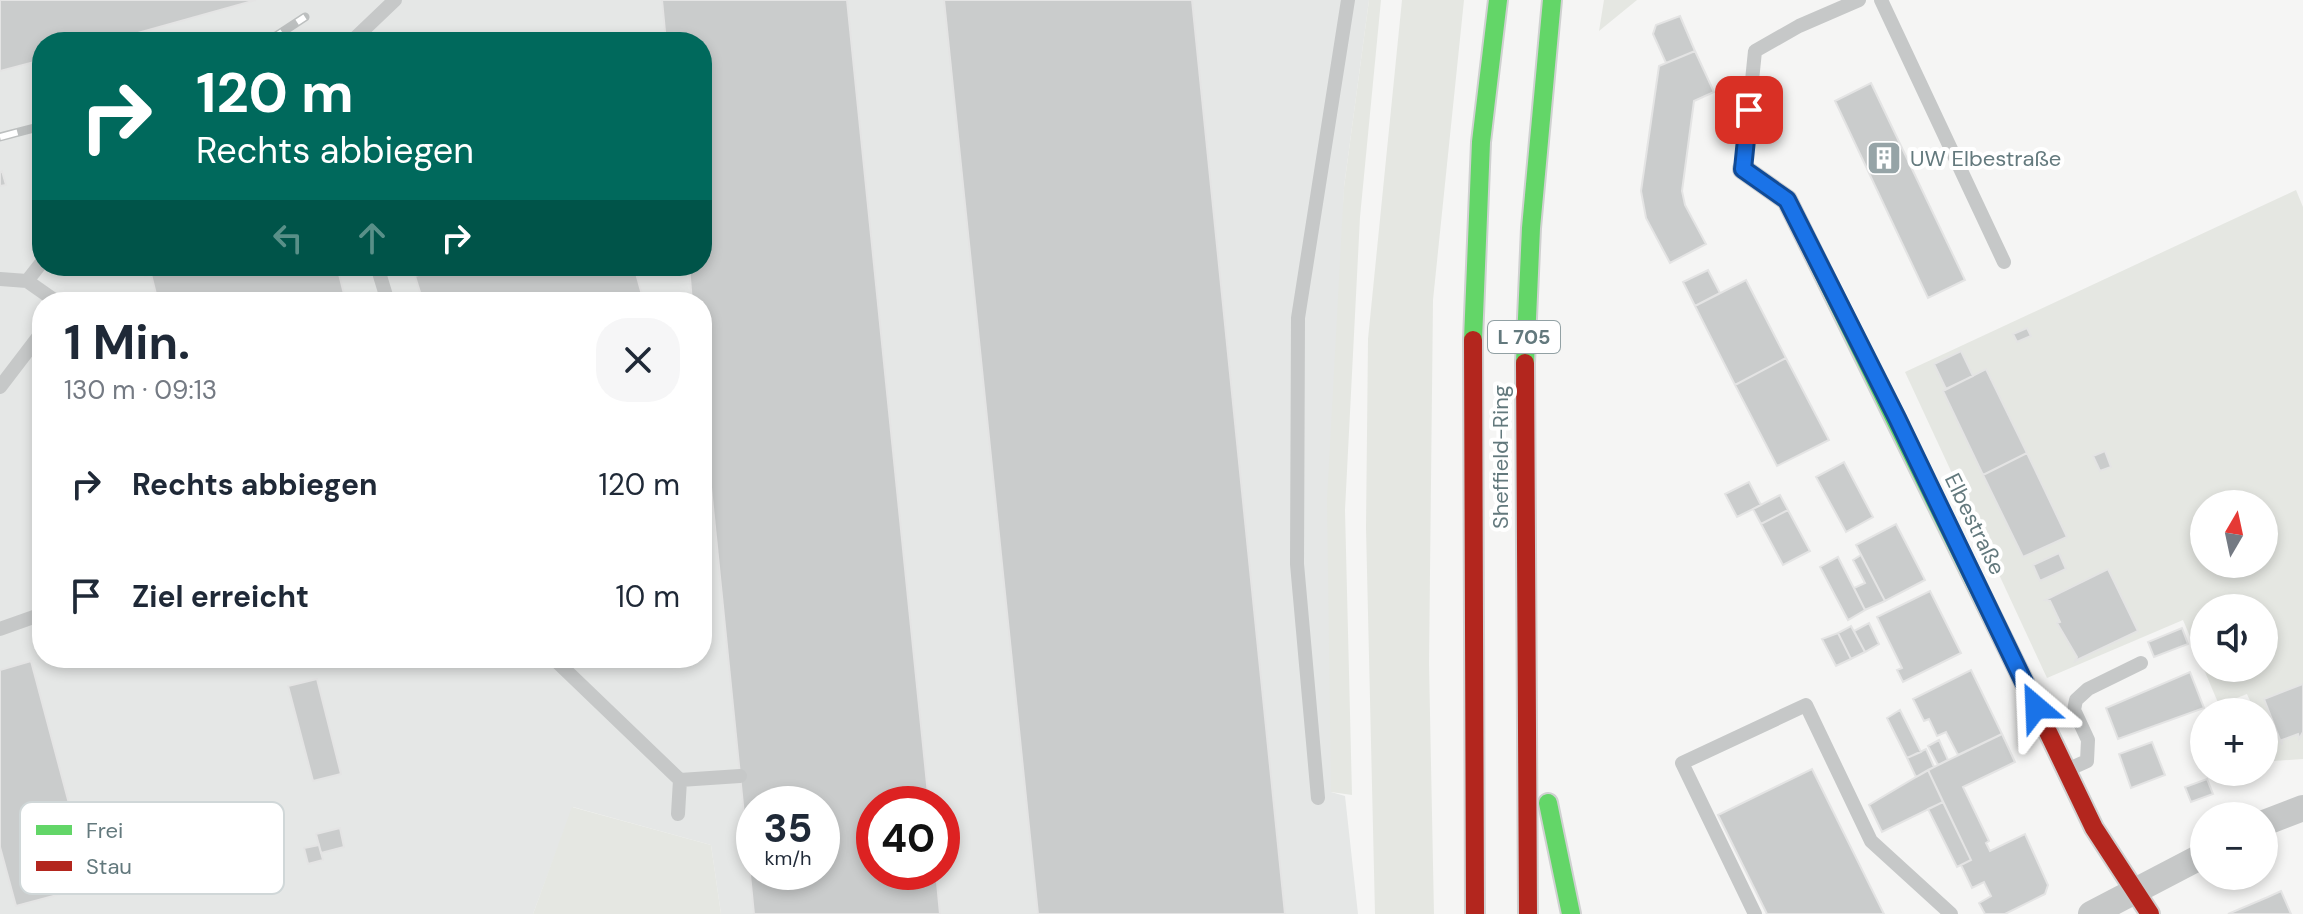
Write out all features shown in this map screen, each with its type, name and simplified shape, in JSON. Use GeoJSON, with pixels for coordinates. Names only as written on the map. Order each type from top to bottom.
{"type":"FeatureCollection","features":[{"type":"Feature","properties":{"kind":"main road","name":"Sheffield-Ring"},"geometry":{"type":"LineString","coordinates":[[1475,914],[1469,515],[1474,273],[1481,152],[1498,0]]}},
{"type":"Feature","properties":{"kind":"main road","name":"Sheffield-Ring"},"geometry":{"type":"LineString","coordinates":[[1528,914],[1523,360],[1540,87],[1552,0]]}},
{"type":"Feature","properties":{"kind":"main road","name":"Elbestraße"},"geometry":{"type":"LineString","coordinates":[[1743,169],[1787,200],[1897,418],[2094,828],[2150,914]]}},
{"type":"Feature","properties":{"kind":"main road","name":"L 705"},"geometry":{"type":"LineString","coordinates":[[1525,674],[1560,874],[1571,914]]}},
{"type":"Feature","properties":{"kind":"street"},"geometry":{"type":"LineString","coordinates":[[2278,818],[2303,808]]}},
{"type":"Feature","properties":{"kind":"street"},"geometry":{"type":"LineString","coordinates":[[2091,914],[2190,862]]}},
{"type":"Feature","properties":{"kind":"lane"},"geometry":{"type":"LineString","coordinates":[[361,32],[395,0]]}},
{"type":"Feature","properties":{"kind":"lane"},"geometry":{"type":"LineString","coordinates":[[1318,798],[1297,564],[1298,318],[1348,0]]}},
{"type":"Feature","properties":{"kind":"lane"},"geometry":{"type":"LineString","coordinates":[[1743,169],[1755,51],[1799,26],[1859,0]]}},
{"type":"Feature","properties":{"kind":"lane"},"geometry":{"type":"LineString","coordinates":[[1881,0],[2004,262]]}},
{"type":"Feature","properties":{"kind":"lane"},"geometry":{"type":"LineString","coordinates":[[27,281],[32,275]]}},
{"type":"Feature","properties":{"kind":"lane"},"geometry":{"type":"LineString","coordinates":[[0,279],[27,281],[43,292]]}},
{"type":"Feature","properties":{"kind":"lane"},"geometry":{"type":"LineString","coordinates":[[0,387],[32,345]]}},
{"type":"Feature","properties":{"kind":"lane"},"geometry":{"type":"LineString","coordinates":[[0,629],[32,618]]}},
{"type":"Feature","properties":{"kind":"lane"},"geometry":{"type":"LineString","coordinates":[[2067,770],[2087,761],[2090,753],[2074,710],[2076,700],[2088,689],[2141,663]]}},
{"type":"Feature","properties":{"kind":"lane"},"geometry":{"type":"LineString","coordinates":[[563,668],[680,780],[740,776]]}},
{"type":"Feature","properties":{"kind":"lane"},"geometry":{"type":"LineString","coordinates":[[1755,914],[1682,763],[1806,705],[1871,841],[1951,914]]}},
{"type":"Feature","properties":{"kind":"lane"},"geometry":{"type":"LineString","coordinates":[[678,814],[680,780]]}},
{"type":"Feature","properties":{"kind":"shaded area"},"geometry":{"type":"Polygon","coordinates":[[[0,0],[1369,0],[1344,187],[1331,792],[1345,796],[1358,914],[721,914],[711,845],[573,807],[533,914],[0,914],[0,0]]]}},
{"type":"Feature","properties":{"kind":"shaded area"},"geometry":{"type":"Polygon","coordinates":[[[1369,0],[1381,0],[1360,217],[1345,510],[1352,795],[1331,792],[1327,500],[1344,187],[1369,0]]]}},
{"type":"Feature","properties":{"kind":"shaded area"},"geometry":{"type":"Polygon","coordinates":[[[1402,0],[1464,0],[1433,300],[1429,664],[1434,914],[1375,914],[1366,528],[1368,339],[1402,0]]]}},
{"type":"Feature","properties":{"kind":"shaded area"},"geometry":{"type":"Polygon","coordinates":[[[1604,0],[1637,0],[1599,31],[1604,0]]]}},
{"type":"Feature","properties":{"kind":"shaded area"},"geometry":{"type":"Polygon","coordinates":[[[2296,190],[2303,207],[2303,759],[2278,761],[2278,698],[2249,698],[2247,694],[2237,698],[2216,698],[2209,682],[2278,682],[2278,594],[2190,594],[2190,637],[2183,620],[2047,678],[1905,372],[2296,190]]]}},
{"type":"Feature","properties":{"kind":"shaded area"},"geometry":{"type":"Polygon","coordinates":[[[572,807],[711,845],[721,914],[533,914],[572,807]]]}},
{"type":"Feature","properties":{"kind":"building"},"geometry":{"type":"Polygon","coordinates":[[[0,0],[256,0],[141,32],[32,32],[32,63],[0,71],[0,0]]]}},
{"type":"Feature","properties":{"kind":"building"},"geometry":{"type":"Polygon","coordinates":[[[662,0],[847,0],[927,786],[856,786],[856,890],[938,890],[940,914],[754,914],[752,890],[840,890],[840,786],[741,786],[712,497],[712,292],[691,292],[690,276],[712,276],[712,32],[665,32],[662,0]]]}},
{"type":"Feature","properties":{"kind":"building"},"geometry":{"type":"Polygon","coordinates":[[[944,0],[1192,0],[1285,914],[1038,914],[944,0]]]}},
{"type":"Feature","properties":{"kind":"building"},"geometry":{"type":"Polygon","coordinates":[[[1680,16],[1695,51],[1666,63],[1653,34],[1656,25],[1680,16]]]}},
{"type":"Feature","properties":{"kind":"building"},"geometry":{"type":"Polygon","coordinates":[[[1695,51],[1714,92],[1694,101],[1682,191],[1685,205],[1706,244],[1670,263],[1646,218],[1641,191],[1659,66],[1695,51]]]}},
{"type":"Feature","properties":{"kind":"building","name":"UW Elbestraße"},"geometry":{"type":"Polygon","coordinates":[[[1871,83],[1965,280],[1928,298],[1835,101],[1871,83]]]}},
{"type":"Feature","properties":{"kind":"building"},"geometry":{"type":"Polygon","coordinates":[[[0,172],[6,185],[0,186],[0,172]]]}},
{"type":"Feature","properties":{"kind":"building"},"geometry":{"type":"Polygon","coordinates":[[[1708,270],[1720,293],[1695,306],[1683,282],[1708,270]]]}},
{"type":"Feature","properties":{"kind":"building"},"geometry":{"type":"Polygon","coordinates":[[[152,276],[340,276],[344,292],[156,292],[152,276]]]}},
{"type":"Feature","properties":{"kind":"building"},"geometry":{"type":"Polygon","coordinates":[[[415,276],[637,276],[641,292],[420,292],[415,276]]]}},
{"type":"Feature","properties":{"kind":"building"},"geometry":{"type":"Polygon","coordinates":[[[1746,280],[1786,358],[1735,385],[1695,306],[1746,280]]]}},
{"type":"Feature","properties":{"kind":"building"},"geometry":{"type":"Polygon","coordinates":[[[2027,328],[2031,336],[2017,342],[2013,334],[2027,328]]]}},
{"type":"Feature","properties":{"kind":"building"},"geometry":{"type":"Polygon","coordinates":[[[1961,351],[1973,376],[1946,389],[1934,364],[1961,351]]]}},
{"type":"Feature","properties":{"kind":"building"},"geometry":{"type":"Polygon","coordinates":[[[1786,358],[1829,440],[1777,466],[1735,385],[1786,358]]]}},
{"type":"Feature","properties":{"kind":"building"},"geometry":{"type":"Polygon","coordinates":[[[1986,369],[2027,453],[1983,475],[1943,391],[1986,369]]]}},
{"type":"Feature","properties":{"kind":"building"},"geometry":{"type":"Polygon","coordinates":[[[2105,451],[2111,467],[2100,471],[2093,456],[2105,451]]]}},
{"type":"Feature","properties":{"kind":"building"},"geometry":{"type":"Polygon","coordinates":[[[2027,453],[2067,537],[2023,557],[1983,475],[2027,453]]]}},
{"type":"Feature","properties":{"kind":"building"},"geometry":{"type":"Polygon","coordinates":[[[1844,462],[1873,517],[1846,532],[1816,477],[1844,462]]]}},
{"type":"Feature","properties":{"kind":"building"},"geometry":{"type":"Polygon","coordinates":[[[1749,482],[1761,505],[1737,517],[1725,494],[1749,482]]]}},
{"type":"Feature","properties":{"kind":"building"},"geometry":{"type":"Polygon","coordinates":[[[1780,495],[1788,510],[1761,524],[1753,509],[1780,495]]]}},
{"type":"Feature","properties":{"kind":"building"},"geometry":{"type":"Polygon","coordinates":[[[1788,510],[1810,551],[1783,565],[1761,524],[1788,510]]]}},
{"type":"Feature","properties":{"kind":"building"},"geometry":{"type":"Polygon","coordinates":[[[1896,524],[1925,580],[1885,601],[1856,545],[1896,524]]]}},
{"type":"Feature","properties":{"kind":"building"},"geometry":{"type":"Polygon","coordinates":[[[2059,553],[2066,569],[2040,581],[2033,565],[2059,553]]]}},
{"type":"Feature","properties":{"kind":"building"},"geometry":{"type":"Polygon","coordinates":[[[1861,555],[1885,601],[1865,610],[1854,588],[1865,583],[1853,560],[1861,555]]]}},
{"type":"Feature","properties":{"kind":"building"},"geometry":{"type":"Polygon","coordinates":[[[1838,557],[1865,610],[1848,620],[1820,567],[1838,557]]]}},
{"type":"Feature","properties":{"kind":"building"},"geometry":{"type":"Polygon","coordinates":[[[2108,569],[2138,631],[2075,661],[2077,657],[2057,623],[2060,622],[2050,601],[2045,600],[2108,569]]]}},
{"type":"Feature","properties":{"kind":"building"},"geometry":{"type":"Polygon","coordinates":[[[1930,591],[1961,653],[1903,682],[1897,670],[1902,668],[1877,617],[1930,591]]]}},
{"type":"Feature","properties":{"kind":"building"},"geometry":{"type":"Polygon","coordinates":[[[1869,623],[1879,644],[1865,652],[1854,631],[1869,623]]]}},
{"type":"Feature","properties":{"kind":"building"},"geometry":{"type":"Polygon","coordinates":[[[1851,626],[1865,652],[1851,659],[1838,633],[1851,626]]]}},
{"type":"Feature","properties":{"kind":"building"},"geometry":{"type":"Polygon","coordinates":[[[2182,628],[2188,644],[2154,657],[2148,642],[2182,628]]]}},
{"type":"Feature","properties":{"kind":"building"},"geometry":{"type":"Polygon","coordinates":[[[1838,633],[1851,659],[1836,666],[1822,639],[1838,633]]]}},
{"type":"Feature","properties":{"kind":"building"},"geometry":{"type":"Polygon","coordinates":[[[31,661],[69,802],[20,802],[20,894],[61,894],[16,906],[0,847],[0,670],[31,661]]]}},
{"type":"Feature","properties":{"kind":"building"},"geometry":{"type":"Polygon","coordinates":[[[1971,670],[2002,734],[1958,755],[1946,732],[1937,736],[1929,719],[1924,721],[1913,699],[1971,670]]]}},
{"type":"Feature","properties":{"kind":"building"},"geometry":{"type":"Polygon","coordinates":[[[2190,672],[2190,682],[2194,682],[2200,698],[2190,698],[2190,713],[2118,739],[2106,708],[2190,672]]]}},
{"type":"Feature","properties":{"kind":"building"},"geometry":{"type":"Polygon","coordinates":[[[317,679],[341,774],[313,781],[288,686],[317,679]]]}},
{"type":"Feature","properties":{"kind":"building"},"geometry":{"type":"Polygon","coordinates":[[[2303,684],[2303,732],[2299,739],[2298,734],[2282,740],[2282,745],[2278,735],[2278,698],[2267,698],[2303,684]]]}},
{"type":"Feature","properties":{"kind":"building"},"geometry":{"type":"Polygon","coordinates":[[[1900,710],[1921,752],[1907,758],[1887,718],[1900,710]]]}},
{"type":"Feature","properties":{"kind":"building"},"geometry":{"type":"Polygon","coordinates":[[[2002,734],[2015,762],[1963,787],[1989,841],[1986,843],[1990,851],[2025,834],[2048,885],[2045,894],[2005,914],[1985,914],[1979,903],[1991,896],[1984,882],[1972,888],[1961,865],[1971,860],[1928,770],[2002,734]]]}},
{"type":"Feature","properties":{"kind":"building"},"geometry":{"type":"Polygon","coordinates":[[[1939,740],[1948,760],[1938,765],[1928,746],[1939,740]]]}},
{"type":"Feature","properties":{"kind":"building"},"geometry":{"type":"Polygon","coordinates":[[[2152,742],[2165,775],[2131,788],[2119,754],[2152,742]]]}},
{"type":"Feature","properties":{"kind":"building"},"geometry":{"type":"Polygon","coordinates":[[[1926,749],[1934,767],[1916,777],[1907,758],[1926,749]]]}},
{"type":"Feature","properties":{"kind":"building"},"geometry":{"type":"Polygon","coordinates":[[[1812,769],[1884,914],[1767,914],[1718,815],[1812,769]]]}},
{"type":"Feature","properties":{"kind":"building"},"geometry":{"type":"Polygon","coordinates":[[[1928,770],[1943,802],[1882,832],[1869,805],[1928,770]]]}},
{"type":"Feature","properties":{"kind":"building"},"geometry":{"type":"Polygon","coordinates":[[[2210,786],[2213,794],[2191,802],[2185,787],[2210,786]]]}},
{"type":"Feature","properties":{"kind":"building"},"geometry":{"type":"Polygon","coordinates":[[[1943,802],[1971,860],[1957,867],[1928,809],[1943,802]]]}},
{"type":"Feature","properties":{"kind":"building"},"geometry":{"type":"Polygon","coordinates":[[[340,828],[344,847],[321,853],[316,834],[340,828]]]}},
{"type":"Feature","properties":{"kind":"building"},"geometry":{"type":"Polygon","coordinates":[[[319,845],[323,860],[308,864],[304,848],[319,845]]]}},
{"type":"Feature","properties":{"kind":"building"},"geometry":{"type":"Polygon","coordinates":[[[2281,891],[2291,914],[2228,914],[2268,897],[2281,891]]]}},
{"type":"Feature","properties":{"kind":"railway"},"geometry":{"type":"LineString","coordinates":[[282,32],[305,17]]}},
{"type":"Feature","properties":{"kind":"railway"},"geometry":{"type":"LineString","coordinates":[[0,137],[32,129]]}},
{"type":"Feature","properties":{"kind":"traffic: fast"},"geometry":{"type":"LineString","coordinates":[[1473,340],[1481,142],[1498,0]]}},
{"type":"Feature","properties":{"kind":"traffic: fast"},"geometry":{"type":"LineString","coordinates":[[1525,363],[1531,228],[1552,0]]}},
{"type":"Feature","properties":{"kind":"traffic: fast"},"geometry":{"type":"LineString","coordinates":[[1743,169],[1787,200],[2025,684]]}},
{"type":"Feature","properties":{"kind":"traffic: fast"},"geometry":{"type":"LineString","coordinates":[[1548,803],[1571,914]]}},
{"type":"Feature","properties":{"kind":"traffic: jam"},"geometry":{"type":"LineString","coordinates":[[1473,340],[1475,914]]}},
{"type":"Feature","properties":{"kind":"traffic: jam"},"geometry":{"type":"LineString","coordinates":[[1525,363],[1528,914]]}},
{"type":"Feature","properties":{"kind":"traffic: jam"},"geometry":{"type":"LineString","coordinates":[[2025,684],[2094,828],[2150,914]]}},
{"type":"Feature","properties":{"kind":"place","name":"UW Elbestraße"},"geometry":{"type":"Point","coordinates":[1884,158]}},
{"type":"Feature","properties":{"kind":"route"},"geometry":{"type":"LineString","coordinates":[[1749,110],[1743,169],[1787,200],[1897,418],[2036,707]]}}]}
